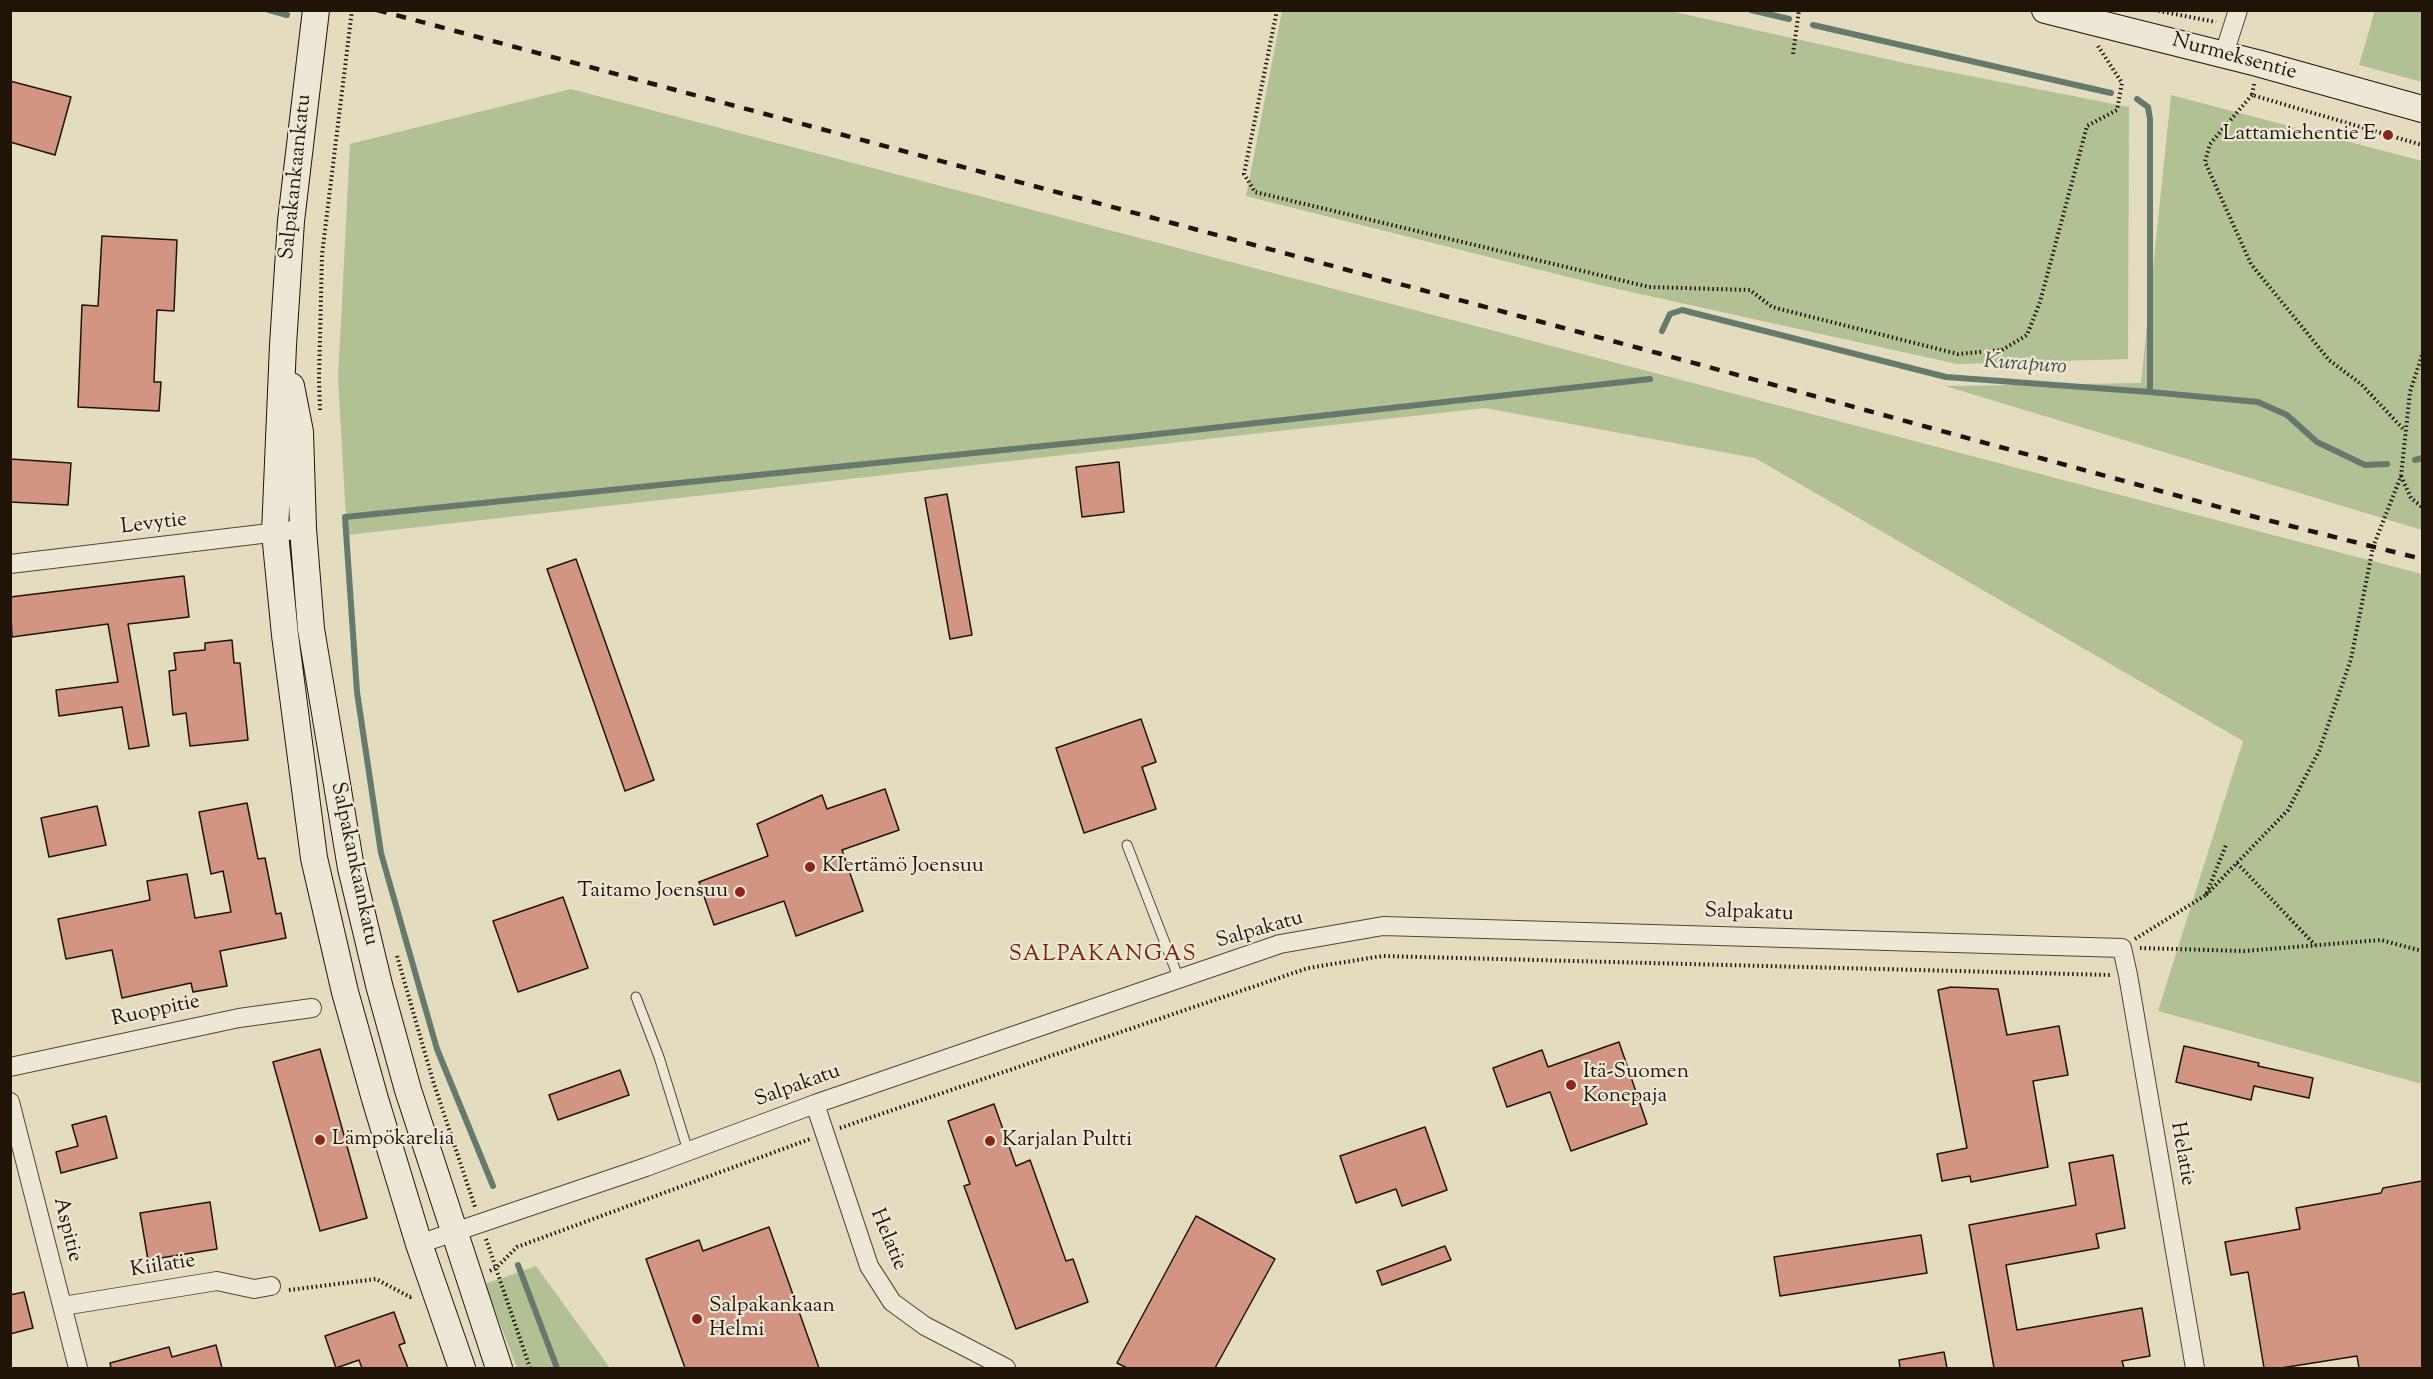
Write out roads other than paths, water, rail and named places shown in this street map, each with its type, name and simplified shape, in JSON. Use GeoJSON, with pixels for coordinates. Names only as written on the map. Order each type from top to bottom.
{"type":"FeatureCollection","features":[{"type":"Feature","properties":{"kind":"main road","name":"Salpakankaankatu"},"geometry":{"type":"LineString","coordinates":[[316,10],[291,221],[274,533],[314,858],[345,992],[375,1099],[419,1244],[462,1368]]}},
{"type":"Feature","properties":{"kind":"main road","name":"Nurmeksentie"},"geometry":{"type":"LineString","coordinates":[[2045,10],[2224,54],[2422,109]]}},
{"type":"Feature","properties":{"kind":"main road","name":"Salpakankaankatu"},"geometry":{"type":"LineString","coordinates":[[283,345],[300,432],[303,529],[311,629],[351,868],[405,1080],[500,1368]]}},
{"type":"Feature","properties":{"kind":"street"},"geometry":{"type":"LineString","coordinates":[[2224,54],[2238,10]]}},
{"type":"Feature","properties":{"kind":"street","name":"Levytie"},"geometry":{"type":"LineString","coordinates":[[10,564],[303,529]]}},
{"type":"Feature","properties":{"kind":"street","name":"Salpakatu"},"geometry":{"type":"LineString","coordinates":[[419,1244],[688,1151],[814,1104],[1280,944],[1383,926],[2121,948]]}},
{"type":"Feature","properties":{"kind":"street","name":"Helatie"},"geometry":{"type":"LineString","coordinates":[[2121,948],[2128,975],[2194,1368]]}},
{"type":"Feature","properties":{"kind":"street","name":"Ruoppitie"},"geometry":{"type":"LineString","coordinates":[[10,1066],[239,1018],[312,1008]]}},
{"type":"Feature","properties":{"kind":"street","name":"Aspitie"},"geometry":{"type":"LineString","coordinates":[[10,1102],[78,1368]]}},
{"type":"Feature","properties":{"kind":"street","name":"Helatie"},"geometry":{"type":"LineString","coordinates":[[814,1104],[869,1266],[892,1302],[925,1326],[1006,1368]]}},
{"type":"Feature","properties":{"kind":"street","name":"Kiilatie"},"geometry":{"type":"LineString","coordinates":[[63,1306],[216,1281],[254,1289],[270,1286]]}},
{"type":"Feature","properties":{"kind":"lane"},"geometry":{"type":"LineString","coordinates":[[1126,846],[1179,979]]}},
{"type":"Feature","properties":{"kind":"lane"},"geometry":{"type":"LineString","coordinates":[[636,998],[658,1057],[688,1151]]}},
{"type":"Feature","properties":{"kind":"waterway"},"geometry":{"type":"LineString","coordinates":[[269,10],[287,15]]}},
{"type":"Feature","properties":{"kind":"waterway"},"geometry":{"type":"LineString","coordinates":[[1751,10],[1789,19]]}},
{"type":"Feature","properties":{"kind":"waterway"},"geometry":{"type":"LineString","coordinates":[[1813,25],[2111,93]]}},
{"type":"Feature","properties":{"kind":"waterway"},"geometry":{"type":"LineString","coordinates":[[2137,99],[2148,107],[2150,119],[2150,392]]}},
{"type":"Feature","properties":{"kind":"waterway","name":"Kurapuro"},"geometry":{"type":"LineString","coordinates":[[1662,331],[1670,314],[1682,310],[1946,377],[2258,402],[2287,415],[2317,442],[2365,465],[2387,464]]}},
{"type":"Feature","properties":{"kind":"waterway"},"geometry":{"type":"LineString","coordinates":[[493,1186],[437,1049],[381,853],[357,692],[345,517],[1131,437],[1650,379]]}},
{"type":"Feature","properties":{"kind":"waterway","name":"Kurapuro"},"geometry":{"type":"LineString","coordinates":[[2415,460],[2422,458]]}},
{"type":"Feature","properties":{"kind":"waterway"},"geometry":{"type":"LineString","coordinates":[[518,1265],[557,1368]]}},
{"type":"Feature","properties":{"kind":"railway"},"geometry":{"type":"LineString","coordinates":[[377,10],[1661,354],[2259,518],[2422,559]]}},
{"type":"Feature","properties":{"kind":"place","name":"Lattamiehentie E"},"geometry":{"type":"Point","coordinates":[2388,135]}},
{"type":"Feature","properties":{"kind":"place","name":"KIertämö Joensuu"},"geometry":{"type":"Point","coordinates":[810,867]}},
{"type":"Feature","properties":{"kind":"place","name":"Taitamo Joensuu"},"geometry":{"type":"Point","coordinates":[740,892]}},
{"type":"Feature","properties":{"kind":"place","name":"Itä-Suomen Konepaja"},"geometry":{"type":"Point","coordinates":[1571,1085]}},
{"type":"Feature","properties":{"kind":"place","name":"Lämpökarelia"},"geometry":{"type":"Point","coordinates":[320,1140]}},
{"type":"Feature","properties":{"kind":"place","name":"Karjalan Pultti"},"geometry":{"type":"Point","coordinates":[990,1141]}},
{"type":"Feature","properties":{"kind":"place","name":"Salpakankaan Helmi"},"geometry":{"type":"Point","coordinates":[697,1319]}},
{"type":"Feature","properties":{"kind":"district","name":"SALPAKANGAS"},"geometry":{"type":"Point","coordinates":[1103,956]}}]}
